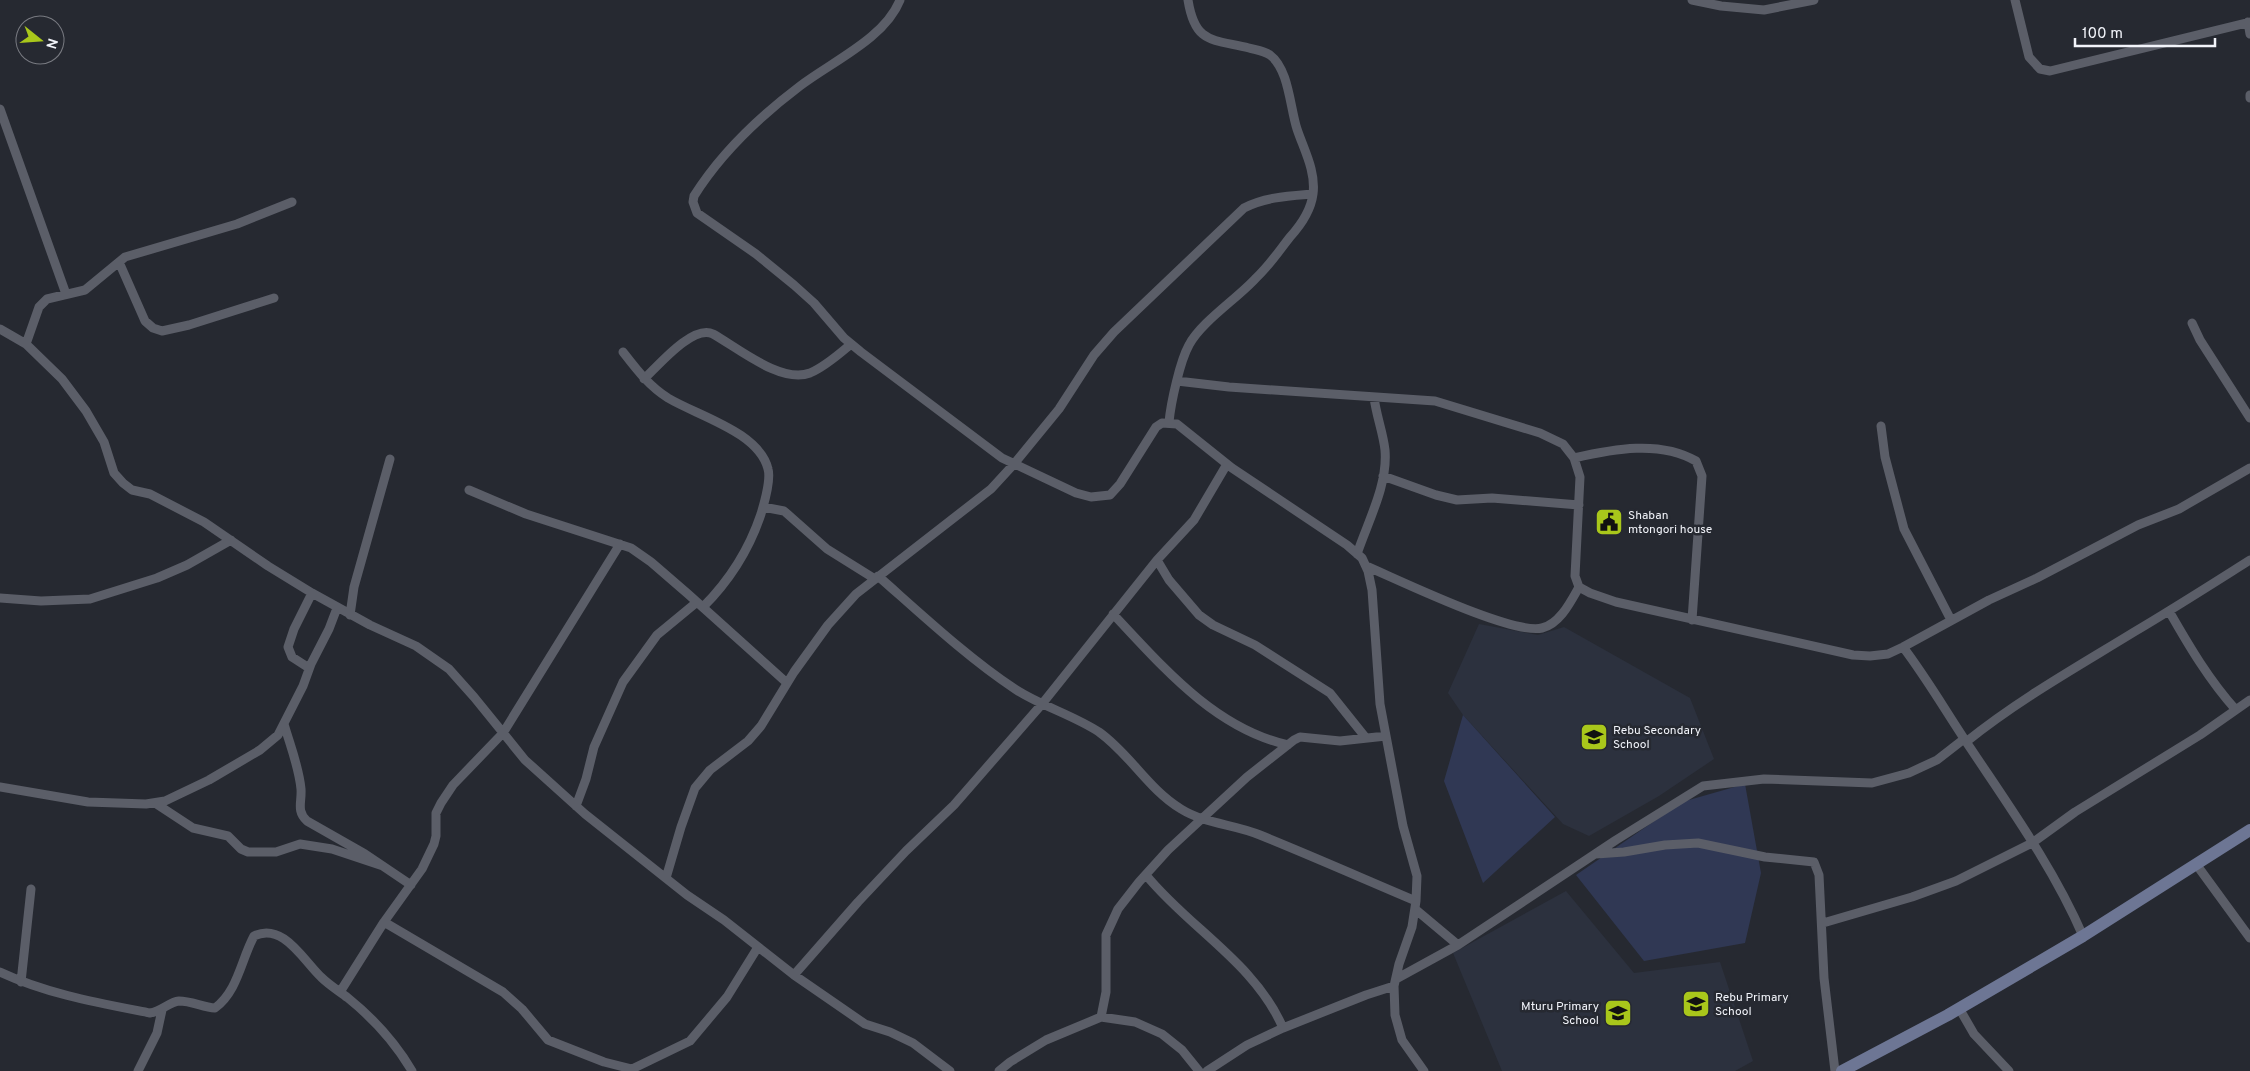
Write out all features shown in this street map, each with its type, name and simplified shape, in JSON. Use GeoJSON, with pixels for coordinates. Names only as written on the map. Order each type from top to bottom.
{"type":"FeatureCollection","features":[{"type":"Feature","properties":{"kind":"main road"},"geometry":{"type":"LineString","coordinates":[[1842,1071],[1959,1008],[2082,936],[2250,830]]}},
{"type":"Feature","properties":{"kind":"street"},"geometry":{"type":"LineString","coordinates":[[900,0],[897,8],[878,33],[823,70],[764,115],[724,156],[694,196],[693,202],[697,213],[756,254],[794,285],[814,303],[851,344],[981,443],[1014,464],[1076,493],[1091,497],[1110,495],[1120,484],[1156,427],[1162,422],[1169,422],[1182,428],[1227,464],[1297,510],[1357,554],[1366,566],[1372,590],[1380,704],[1404,826],[1417,876],[1416,905],[1395,982],[1395,1015],[1402,1040],[1424,1071]]}},
{"type":"Feature","properties":{"kind":"street"},"geometry":{"type":"LineString","coordinates":[[1169,422],[1170,405],[1189,345],[1199,332],[1257,278],[1294,233],[1310,208],[1313,194],[1313,177],[1309,159],[1297,129],[1281,68],[1271,56],[1261,51],[1213,41],[1199,32],[1188,0]]}},
{"type":"Feature","properties":{"kind":"street"},"geometry":{"type":"LineString","coordinates":[[1692,0],[1721,6],[1753,4],[1764,10],[1814,0]]}},
{"type":"Feature","properties":{"kind":"street"},"geometry":{"type":"LineString","coordinates":[[2015,0],[2029,57],[2040,69],[2050,72],[2249,22],[2250,34]]}},
{"type":"Feature","properties":{"kind":"street"},"geometry":{"type":"LineString","coordinates":[[0,109],[66,294]]}},
{"type":"Feature","properties":{"kind":"street"},"geometry":{"type":"LineString","coordinates":[[666,878],[695,788],[710,770],[748,741],[761,726],[787,683],[828,625],[856,594],[991,489],[1059,409],[1094,355],[1114,332],[1244,208],[1276,197],[1313,194]]}},
{"type":"Feature","properties":{"kind":"street"},"geometry":{"type":"LineString","coordinates":[[26,344],[39,307],[47,299],[85,290],[125,257],[237,224],[292,202]]}},
{"type":"Feature","properties":{"kind":"street"},"geometry":{"type":"LineString","coordinates":[[118,262],[146,321],[153,328],[162,331],[189,325],[274,298]]}},
{"type":"Feature","properties":{"kind":"street"},"geometry":{"type":"LineString","coordinates":[[2192,323],[2200,340],[2250,418]]}},
{"type":"Feature","properties":{"kind":"street"},"geometry":{"type":"LineString","coordinates":[[0,329],[26,344],[62,379],[86,411],[104,442],[114,473],[123,483],[132,490],[150,494],[204,522],[268,566],[312,593],[350,615],[416,646],[449,669],[525,760],[576,806],[666,878],[794,975],[865,1024],[890,1032],[912,1043],[950,1071]]}},
{"type":"Feature","properties":{"kind":"street"},"geometry":{"type":"LineString","coordinates":[[644,379],[683,342],[703,332],[713,334],[774,370],[793,375],[808,374],[851,344]]}},
{"type":"Feature","properties":{"kind":"street"},"geometry":{"type":"LineString","coordinates":[[576,806],[586,779],[594,747],[623,682],[657,635],[718,592],[734,571],[754,533],[763,506],[769,471],[762,454],[730,429],[667,397],[644,379],[623,352]]}},
{"type":"Feature","properties":{"kind":"street"},"geometry":{"type":"LineString","coordinates":[[1178,381],[1229,387],[1434,401],[1540,433],[1562,444],[1574,458],[1580,477],[1575,576],[1579,587],[1616,602],[1853,655],[1888,654],[1903,647],[1951,620],[2138,525],[2179,509],[2250,468]]}},
{"type":"Feature","properties":{"kind":"street"},"geometry":{"type":"LineString","coordinates":[[1357,554],[1383,476],[1385,450],[1374,397]]}},
{"type":"Feature","properties":{"kind":"street"},"geometry":{"type":"LineString","coordinates":[[1882,426],[1885,456],[1904,529],[1951,620]]}},
{"type":"Feature","properties":{"kind":"street"},"geometry":{"type":"LineString","coordinates":[[1574,458],[1604,451],[1640,448],[1684,454],[1696,461],[1702,476],[1692,620]]}},
{"type":"Feature","properties":{"kind":"street"},"geometry":{"type":"LineString","coordinates":[[350,615],[354,587],[390,459]]}},
{"type":"Feature","properties":{"kind":"street"},"geometry":{"type":"LineString","coordinates":[[794,975],[900,857],[954,806],[1042,704],[1157,560],[1194,520],[1227,464]]}},
{"type":"Feature","properties":{"kind":"street"},"geometry":{"type":"LineString","coordinates":[[1383,476],[1436,495],[1457,500],[1492,498],[1579,505]]}},
{"type":"Feature","properties":{"kind":"street"},"geometry":{"type":"LineString","coordinates":[[469,490],[526,514],[631,548],[651,562],[700,604],[787,683]]}},
{"type":"Feature","properties":{"kind":"street"},"geometry":{"type":"LineString","coordinates":[[763,506],[784,511],[827,549],[876,577],[1015,689],[1099,732],[1129,760],[1143,778],[1181,810],[1202,819],[1258,834],[1416,905],[1458,945]]}},
{"type":"Feature","properties":{"kind":"street"},"geometry":{"type":"LineString","coordinates":[[0,598],[41,601],[90,599],[157,578],[187,565],[231,540]]}},
{"type":"Feature","properties":{"kind":"street"},"geometry":{"type":"LineString","coordinates":[[340,992],[384,922],[422,869],[434,844],[436,813],[441,803],[453,785],[504,733],[620,544]]}},
{"type":"Feature","properties":{"kind":"street"},"geometry":{"type":"LineString","coordinates":[[1157,560],[1170,580],[1199,615],[1213,625],[1255,645],[1330,693],[1366,738]]}},
{"type":"Feature","properties":{"kind":"street"},"geometry":{"type":"LineString","coordinates":[[1207,1071],[1247,1045],[1283,1028],[1395,982],[1458,945],[1596,854],[1704,786],[1764,779],[1872,783],[1909,773],[1930,763],[2080,664],[2250,560]]}},
{"type":"Feature","properties":{"kind":"street"},"geometry":{"type":"LineString","coordinates":[[1366,566],[1464,609],[1528,628],[1541,628],[1549,625],[1563,613],[1579,587]]}},
{"type":"Feature","properties":{"kind":"street"},"geometry":{"type":"LineString","coordinates":[[309,668],[292,657],[288,647],[294,629],[312,593]]}},
{"type":"Feature","properties":{"kind":"street"},"geometry":{"type":"LineString","coordinates":[[0,787],[88,802],[155,803],[165,801],[234,766],[278,735],[303,686],[309,668],[329,629],[337,608]]}},
{"type":"Feature","properties":{"kind":"street"},"geometry":{"type":"LineString","coordinates":[[2168,611],[2196,658],[2221,693],[2236,710]]}},
{"type":"Feature","properties":{"kind":"street"},"geometry":{"type":"LineString","coordinates":[[1113,614],[1194,695],[1214,711],[1253,734],[1288,745]]}},
{"type":"Feature","properties":{"kind":"street"},"geometry":{"type":"LineString","coordinates":[[1903,647],[1924,674],[1965,741],[2032,843],[2069,904],[2082,936]]}},
{"type":"Feature","properties":{"kind":"street"},"geometry":{"type":"LineString","coordinates":[[1823,923],[1857,915],[1956,881],[2032,843],[2075,812],[2250,700]]}},
{"type":"Feature","properties":{"kind":"street"},"geometry":{"type":"LineString","coordinates":[[284,724],[297,768],[301,790],[301,816],[357,849],[411,885]]}},
{"type":"Feature","properties":{"kind":"street"},"geometry":{"type":"LineString","coordinates":[[1101,1017],[1106,992],[1106,935],[1118,909],[1146,875],[1202,819],[1247,777],[1300,737],[1330,741],[1386,736]]}},
{"type":"Feature","properties":{"kind":"street"},"geometry":{"type":"LineString","coordinates":[[155,803],[193,828],[228,836],[241,849],[248,852],[276,852],[300,844],[332,849],[382,866]]}},
{"type":"Feature","properties":{"kind":"street"},"geometry":{"type":"LineString","coordinates":[[1596,854],[1624,852],[1665,845],[1698,843],[1765,857],[1814,862],[1819,875],[1823,923],[1824,978],[1834,1071]]}},
{"type":"Feature","properties":{"kind":"street"},"geometry":{"type":"LineString","coordinates":[[2196,864],[2250,938]]}},
{"type":"Feature","properties":{"kind":"street"},"geometry":{"type":"LineString","coordinates":[[1146,875],[1165,898],[1240,965],[1273,1007],[1283,1028]]}},
{"type":"Feature","properties":{"kind":"street"},"geometry":{"type":"LineString","coordinates":[[21,982],[31,889]]}},
{"type":"Feature","properties":{"kind":"street"},"geometry":{"type":"LineString","coordinates":[[384,922],[503,992],[522,1009],[548,1040],[596,1059],[633,1070],[690,1041],[727,997],[758,947]]}},
{"type":"Feature","properties":{"kind":"street"},"geometry":{"type":"LineString","coordinates":[[0,972],[21,982],[56,993],[150,1013],[162,1010],[179,1001],[215,1008],[223,1002],[230,992],[254,936],[263,932],[280,937],[291,944],[320,976],[385,1032],[412,1071]]}},
{"type":"Feature","properties":{"kind":"street"},"geometry":{"type":"LineString","coordinates":[[1959,1008],[1974,1034],[2009,1071]]}},
{"type":"Feature","properties":{"kind":"street"},"geometry":{"type":"LineString","coordinates":[[138,1071],[157,1033],[162,1010]]}},
{"type":"Feature","properties":{"kind":"street"},"geometry":{"type":"LineString","coordinates":[[999,1071],[1046,1040],[1101,1017],[1135,1022],[1162,1034],[1182,1050],[1199,1071]]}},
{"type":"Feature","properties":{"kind":"shaded area","name":"Rebu Secondary School"},"geometry":{"type":"Polygon","coordinates":[[[1479,624],[1538,635],[1564,627],[1690,698],[1714,759],[1659,796],[1589,836],[1563,824],[1463,715],[1448,693],[1479,624]]]}},
{"type":"Feature","properties":{"kind":"shaded area"},"geometry":{"type":"Polygon","coordinates":[[[1463,715],[1555,817],[1483,883],[1444,781],[1463,715]]]}},
{"type":"Feature","properties":{"kind":"shaded area"},"geometry":{"type":"Polygon","coordinates":[[[1745,784],[1761,873],[1745,943],[1644,961],[1576,875],[1682,802],[1745,784]]]}},
{"type":"Feature","properties":{"kind":"shaded area","name":"Rebu Primary School"},"geometry":{"type":"Polygon","coordinates":[[[1566,891],[1634,973],[1720,962],[1753,1061],[1735,1071],[1502,1071],[1453,953],[1566,891]]]}},
{"type":"Feature","properties":{"kind":"place","name":"Shaban mtongori house"},"geometry":{"type":"Point","coordinates":[1609,522]}},
{"type":"Feature","properties":{"kind":"place","name":"Rebu Secondary School"},"geometry":{"type":"Point","coordinates":[1594,737]}},
{"type":"Feature","properties":{"kind":"place","name":"Rebu Primary School"},"geometry":{"type":"Point","coordinates":[1696,1004]}},
{"type":"Feature","properties":{"kind":"place","name":"Mturu Primary School"},"geometry":{"type":"Point","coordinates":[1618,1013]}}]}
